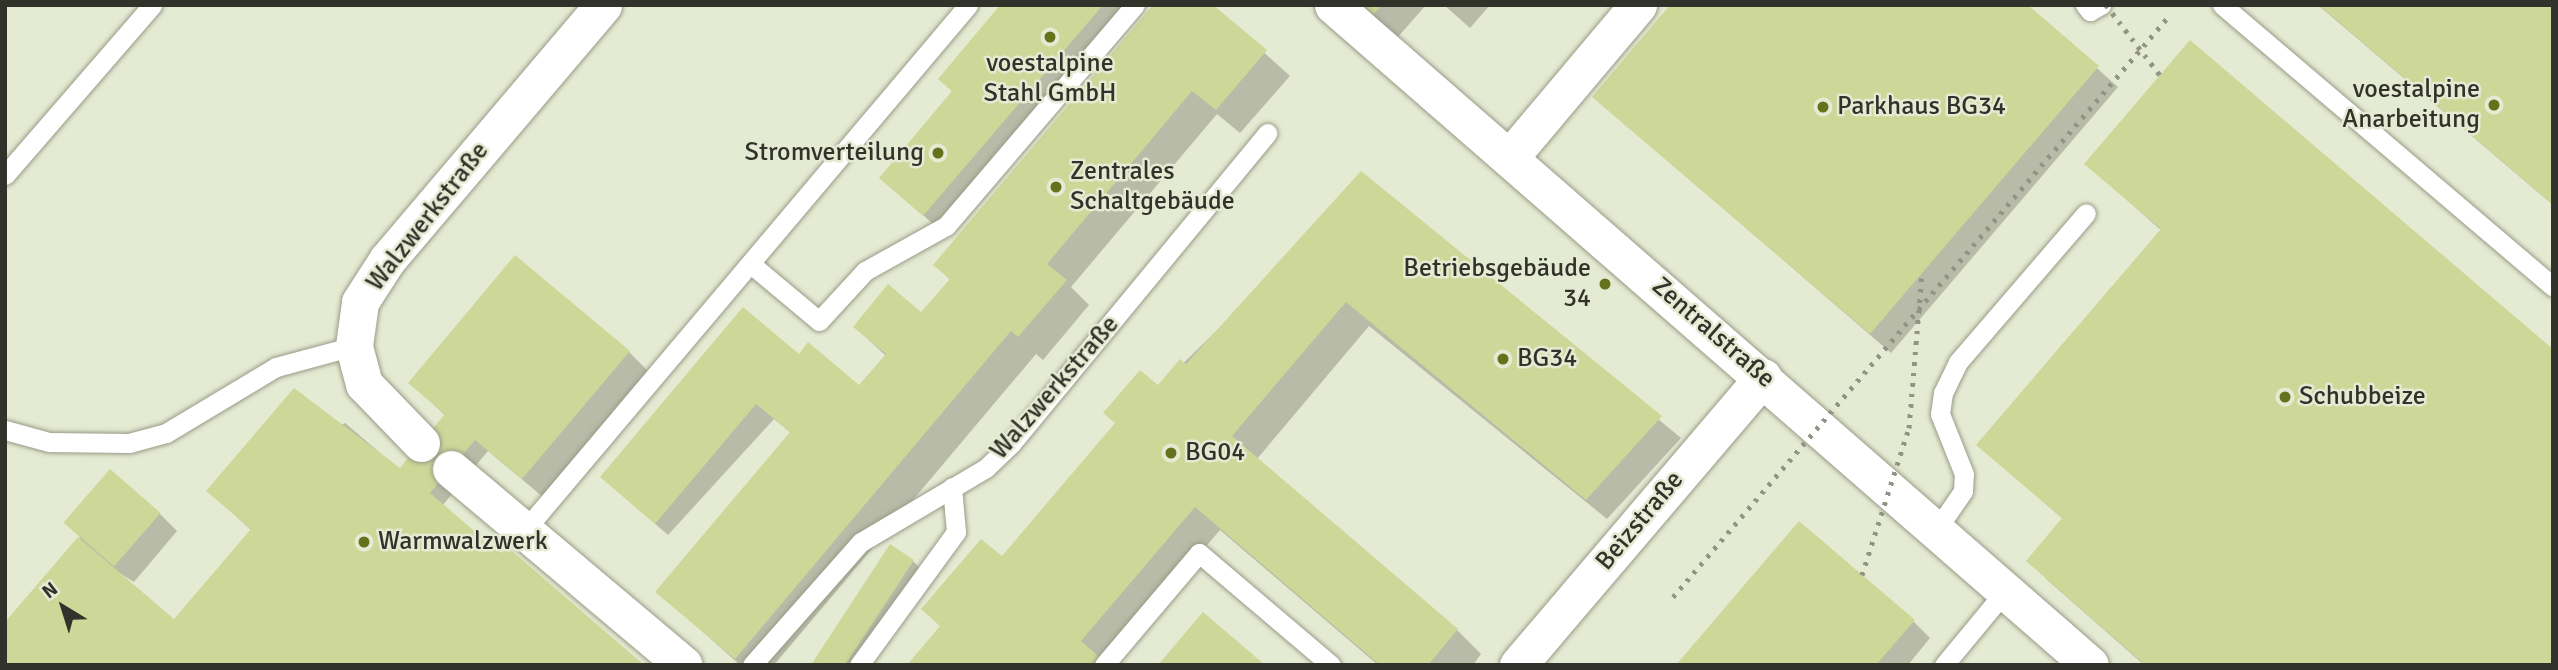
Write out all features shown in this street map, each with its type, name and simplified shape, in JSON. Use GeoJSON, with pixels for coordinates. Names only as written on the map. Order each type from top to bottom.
{"type":"FeatureCollection","features":[{"type":"Feature","properties":{"kind":"street","name":"Walzwerkstraße"},"geometry":{"type":"LineString","coordinates":[[421,443],[364,384],[354,346],[360,302],[387,260],[603,5]]}},
{"type":"Feature","properties":{"kind":"street","name":"Zentralstraße"},"geometry":{"type":"LineString","coordinates":[[1333,5],[1763,377],[2090,665]]}},
{"type":"Feature","properties":{"kind":"street"},"geometry":{"type":"LineString","coordinates":[[1510,157],[1638,5]]}},
{"type":"Feature","properties":{"kind":"street","name":"Beizstraße"},"geometry":{"type":"LineString","coordinates":[[1518,665],[1763,377]]}},
{"type":"Feature","properties":{"kind":"street"},"geometry":{"type":"LineString","coordinates":[[451,469],[684,665]]}},
{"type":"Feature","properties":{"kind":"lane"},"geometry":{"type":"LineString","coordinates":[[5,175],[152,5]]}},
{"type":"Feature","properties":{"kind":"lane"},"geometry":{"type":"LineString","coordinates":[[524,531],[752,265],[968,5]]}},
{"type":"Feature","properties":{"kind":"lane"},"geometry":{"type":"LineString","coordinates":[[752,265],[819,321],[865,271],[946,226],[1135,5]]}},
{"type":"Feature","properties":{"kind":"lane"},"geometry":{"type":"LineString","coordinates":[[2085,5],[2090,11],[2101,5]]}},
{"type":"Feature","properties":{"kind":"lane"},"geometry":{"type":"LineString","coordinates":[[2221,5],[2553,288]]}},
{"type":"Feature","properties":{"kind":"lane","name":"Walzwerkstraße"},"geometry":{"type":"LineString","coordinates":[[752,665],[861,542],[952,487],[1011,444],[1267,133]]}},
{"type":"Feature","properties":{"kind":"lane"},"geometry":{"type":"LineString","coordinates":[[1937,529],[1964,483],[1940,414],[1943,393],[1958,362],[2086,213]]}},
{"type":"Feature","properties":{"kind":"lane"},"geometry":{"type":"LineString","coordinates":[[5,430],[49,442],[129,443],[166,433],[276,367],[354,346]]}},
{"type":"Feature","properties":{"kind":"lane"},"geometry":{"type":"LineString","coordinates":[[859,665],[956,532],[952,487]]}},
{"type":"Feature","properties":{"kind":"lane"},"geometry":{"type":"LineString","coordinates":[[1104,665],[1199,553],[1331,665]]}},
{"type":"Feature","properties":{"kind":"lane"},"geometry":{"type":"LineString","coordinates":[[1944,665],[2006,590]]}},
{"type":"Feature","properties":{"kind":"building"},"geometry":{"type":"Polygon","coordinates":[[[1000,5],[1103,5],[923,216],[879,178],[952,91],[938,79],[1000,5]]]}},
{"type":"Feature","properties":{"kind":"building"},"geometry":{"type":"Polygon","coordinates":[[[1153,5],[1213,5],[1267,50],[1216,110],[1192,91],[1047,264],[1067,280],[1018,337],[1011,331],[735,659],[655,592],[790,432],[756,404],[655,524],[600,477],[743,307],[799,354],[808,342],[859,385],[886,354],[853,327],[888,284],[921,312],[950,279],[933,265],[1153,5]]]}},
{"type":"Feature","properties":{"kind":"building"},"geometry":{"type":"Polygon","coordinates":[[[1360,5],[1382,5],[1372,16],[1360,5]]]}},
{"type":"Feature","properties":{"kind":"building"},"geometry":{"type":"Polygon","coordinates":[[[1670,5],[2028,5],[2099,66],[1870,334],[1592,97],[1670,5]]]}},
{"type":"Feature","properties":{"kind":"building","name":"voestalpine Anarbeitung"},"geometry":{"type":"Polygon","coordinates":[[[2319,5],[2553,5],[2553,205],[2319,5]]]}},
{"type":"Feature","properties":{"kind":"building","name":"Schubbeize"},"geometry":{"type":"Polygon","coordinates":[[[2190,40],[2553,349],[2553,665],[2145,665],[2026,561],[2062,518],[1976,445],[2161,229],[2084,164],[2190,40]]]}},
{"type":"Feature","properties":{"kind":"building","name":"BG04"},"geometry":{"type":"Polygon","coordinates":[[[1361,171],[1662,416],[1586,500],[1346,302],[1232,436],[1458,629],[1428,665],[1380,665],[1195,507],[1081,641],[1109,665],[907,665],[940,626],[921,609],[981,539],[1002,556],[1115,423],[1103,413],[1140,370],[1158,385],[1180,359],[1186,364],[1361,171]]]}},
{"type":"Feature","properties":{"kind":"building","name":"Warmwalzwerk"},"geometry":{"type":"Polygon","coordinates":[[[515,255],[630,351],[522,479],[475,440],[430,493],[501,554],[507,547],[644,665],[5,665],[5,622],[78,537],[174,619],[251,529],[206,491],[294,388],[400,468],[445,414],[408,383],[515,255]]]}},
{"type":"Feature","properties":{"kind":"building"},"geometry":{"type":"Polygon","coordinates":[[[110,469],[161,513],[114,567],[63,523],[110,469]]]}},
{"type":"Feature","properties":{"kind":"building"},"geometry":{"type":"Polygon","coordinates":[[[1799,521],[1915,620],[1876,665],[1676,665],[1799,521]]]}},
{"type":"Feature","properties":{"kind":"building"},"geometry":{"type":"Polygon","coordinates":[[[890,544],[914,560],[845,665],[811,665],[890,544]]]}},
{"type":"Feature","properties":{"kind":"building"},"geometry":{"type":"Polygon","coordinates":[[[1203,612],[1265,665],[1158,665],[1203,612]]]}},
{"type":"Feature","properties":{"kind":"railway"},"geometry":{"type":"LineString","coordinates":[[2106,5],[2160,75]]}},
{"type":"Feature","properties":{"kind":"railway"},"geometry":{"type":"LineString","coordinates":[[1673,597],[2169,16]]}},
{"type":"Feature","properties":{"kind":"railway"},"geometry":{"type":"LineString","coordinates":[[1862,575],[1909,428],[1922,273]]}},
{"type":"Feature","properties":{"kind":"place","name":"voestalpine Stahl GmbH"},"geometry":{"type":"Point","coordinates":[1050,37]}},
{"type":"Feature","properties":{"kind":"place","name":"voestalpine Anarbeitung"},"geometry":{"type":"Point","coordinates":[2494,105]}},
{"type":"Feature","properties":{"kind":"place","name":"Parkhaus BG34"},"geometry":{"type":"Point","coordinates":[1823,107]}},
{"type":"Feature","properties":{"kind":"place","name":"Stromverteilung"},"geometry":{"type":"Point","coordinates":[938,153]}},
{"type":"Feature","properties":{"kind":"place","name":"Zentrales Schaltgebäude"},"geometry":{"type":"Point","coordinates":[1056,187]}},
{"type":"Feature","properties":{"kind":"place","name":"Betriebsgebäude 34"},"geometry":{"type":"Point","coordinates":[1605,284]}},
{"type":"Feature","properties":{"kind":"place","name":"BG34"},"geometry":{"type":"Point","coordinates":[1503,359]}},
{"type":"Feature","properties":{"kind":"place","name":"Schubbeize"},"geometry":{"type":"Point","coordinates":[2285,397]}},
{"type":"Feature","properties":{"kind":"place","name":"BG04"},"geometry":{"type":"Point","coordinates":[1171,453]}},
{"type":"Feature","properties":{"kind":"place","name":"Warmwalzwerk"},"geometry":{"type":"Point","coordinates":[364,542]}}]}
